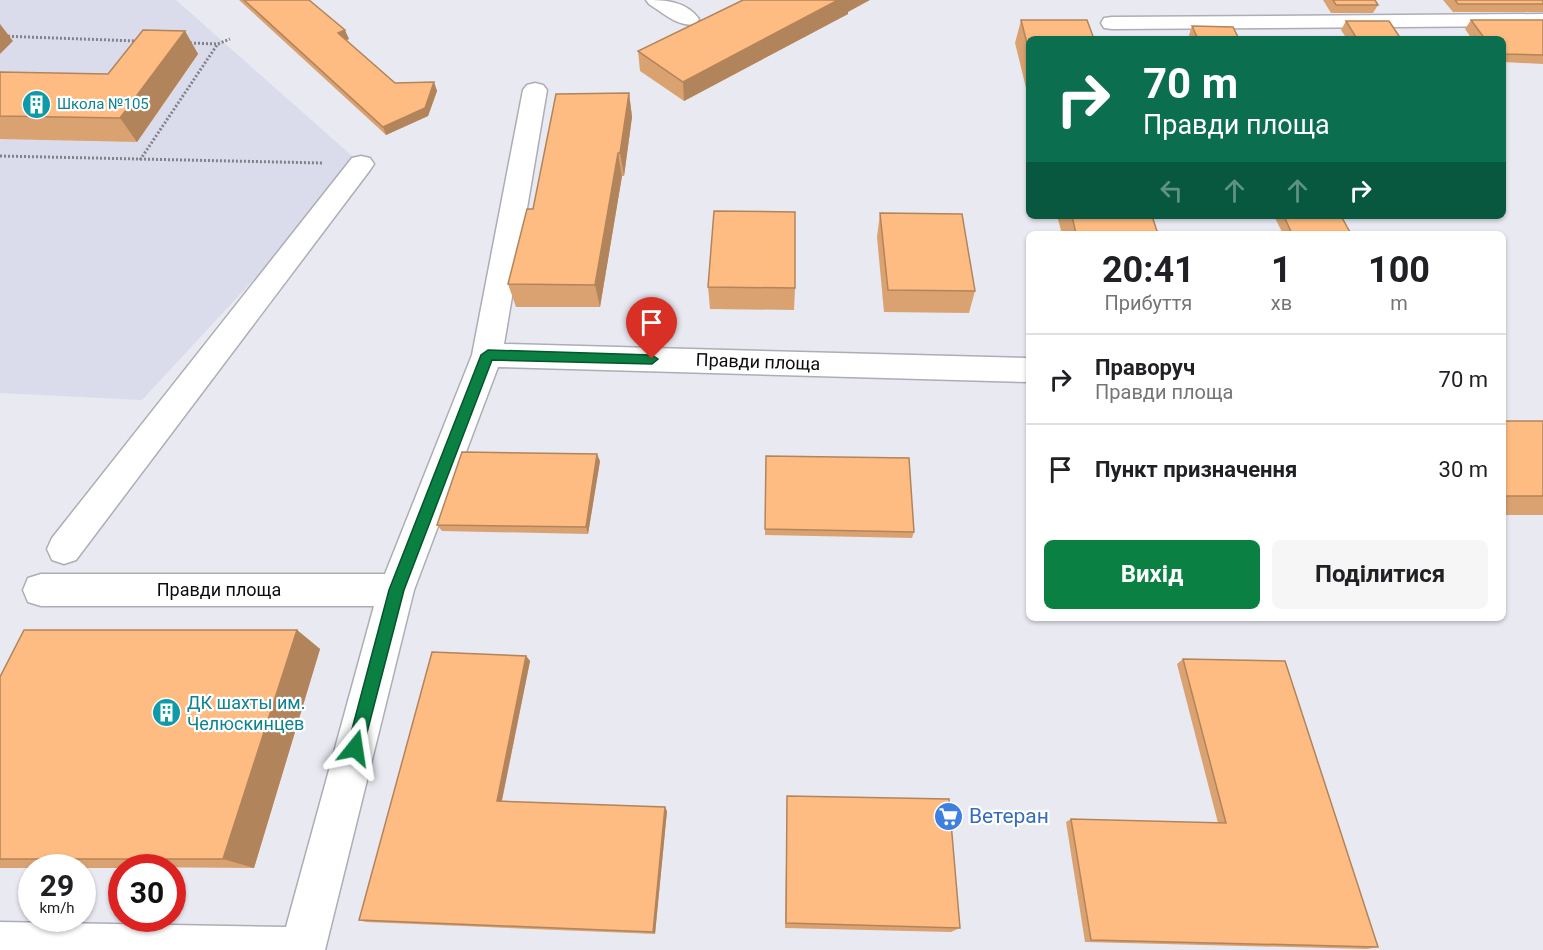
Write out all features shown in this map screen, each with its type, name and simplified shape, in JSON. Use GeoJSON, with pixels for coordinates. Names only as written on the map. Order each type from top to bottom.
{"type":"FeatureCollection","features":[{"type":"Feature","properties":{"kind":"street"},"geometry":{"type":"LineString","coordinates":[[656,0],[688,19]]}},
{"type":"Feature","properties":{"kind":"street"},"geometry":{"type":"LineString","coordinates":[[1244,23],[1258,3]]}},
{"type":"Feature","properties":{"kind":"street"},"geometry":{"type":"LineString","coordinates":[[1112,23],[1543,20]]}},
{"type":"Feature","properties":{"kind":"street"},"geometry":{"type":"LineString","coordinates":[[302,950],[396,590],[488,355],[535,90]]}},
{"type":"Feature","properties":{"kind":"street"},"geometry":{"type":"LineString","coordinates":[[64,549],[361,164]]}},
{"type":"Feature","properties":{"kind":"street","name":"Правди площа"},"geometry":{"type":"LineString","coordinates":[[488,355],[1026,370]]}},
{"type":"Feature","properties":{"kind":"street","name":"Правди площа"},"geometry":{"type":"LineString","coordinates":[[41,590],[396,590]]}},
{"type":"Feature","properties":{"kind":"street"},"geometry":{"type":"LineString","coordinates":[[0,944],[290,950]]}},
{"type":"Feature","properties":{"kind":"path"},"geometry":{"type":"LineString","coordinates":[[0,36],[137,41]]}},
{"type":"Feature","properties":{"kind":"path"},"geometry":{"type":"LineString","coordinates":[[183,43],[218,44],[230,39]]}},
{"type":"Feature","properties":{"kind":"path"},"geometry":{"type":"LineString","coordinates":[[140,160],[218,44]]}},
{"type":"Feature","properties":{"kind":"path"},"geometry":{"type":"LineString","coordinates":[[0,156],[361,164]]}},
{"type":"Feature","properties":{"kind":"shaded area"},"geometry":{"type":"Polygon","coordinates":[[[0,0],[176,0],[361,164],[142,400],[0,393],[0,0]]]}},
{"type":"Feature","properties":{"kind":"building"},"geometry":{"type":"Polygon","coordinates":[[[244,0],[309,0],[345,30],[338,33],[395,83],[434,82],[425,108],[383,127],[244,0]]]}},
{"type":"Feature","properties":{"kind":"building"},"geometry":{"type":"Polygon","coordinates":[[[743,0],[838,0],[683,82],[638,51],[743,0]]]}},
{"type":"Feature","properties":{"kind":"building"},"geometry":{"type":"Polygon","coordinates":[[[1333,0],[1375,0],[1378,5],[1336,5],[1333,0]]]}},
{"type":"Feature","properties":{"kind":"building"},"geometry":{"type":"Polygon","coordinates":[[[1455,0],[1543,0],[1543,4],[1458,4],[1455,0]]]}},
{"type":"Feature","properties":{"kind":"building"},"geometry":{"type":"Polygon","coordinates":[[[1021,20],[1087,20],[1093,36],[1026,36],[1026,39],[1021,20]]]}},
{"type":"Feature","properties":{"kind":"building"},"geometry":{"type":"Polygon","coordinates":[[[1471,20],[1543,20],[1543,55],[1506,54],[1506,36],[1483,36],[1471,20]]]}},
{"type":"Feature","properties":{"kind":"building"},"geometry":{"type":"Polygon","coordinates":[[[1346,21],[1389,21],[1399,36],[1355,36],[1346,21]]]}},
{"type":"Feature","properties":{"kind":"building"},"geometry":{"type":"Polygon","coordinates":[[[1192,26],[1233,27],[1238,36],[1197,36],[1192,26]]]}},
{"type":"Feature","properties":{"kind":"building"},"geometry":{"type":"Polygon","coordinates":[[[143,30],[185,31],[120,118],[0,116],[0,72],[108,74],[143,30]]]}},
{"type":"Feature","properties":{"kind":"building"},"geometry":{"type":"Polygon","coordinates":[[[629,93],[595,285],[508,284],[527,209],[533,209],[556,94],[629,93]]]}},
{"type":"Feature","properties":{"kind":"building"},"geometry":{"type":"Polygon","coordinates":[[[714,211],[795,212],[795,288],[708,287],[714,211]]]}},
{"type":"Feature","properties":{"kind":"building"},"geometry":{"type":"Polygon","coordinates":[[[880,213],[962,214],[975,291],[888,290],[880,213]]]}},
{"type":"Feature","properties":{"kind":"building"},"geometry":{"type":"Polygon","coordinates":[[[1073,219],[1153,219],[1157,231],[1075,231],[1073,219]]]}},
{"type":"Feature","properties":{"kind":"building"},"geometry":{"type":"Polygon","coordinates":[[[1285,219],[1343,219],[1349,231],[1291,231],[1285,219]]]}},
{"type":"Feature","properties":{"kind":"building"},"geometry":{"type":"Polygon","coordinates":[[[1506,421],[1543,421],[1543,496],[1506,496],[1506,421]]]}},
{"type":"Feature","properties":{"kind":"building"},"geometry":{"type":"Polygon","coordinates":[[[462,452],[597,454],[586,527],[437,525],[462,452]]]}},
{"type":"Feature","properties":{"kind":"building"},"geometry":{"type":"Polygon","coordinates":[[[766,456],[909,458],[914,532],[765,529],[766,456]]]}},
{"type":"Feature","properties":{"kind":"building","name":"ДК шахты им. Челюскинцев"},"geometry":{"type":"Polygon","coordinates":[[[24,630],[297,630],[223,859],[186,859],[186,854],[108,854],[108,859],[96,859],[96,854],[18,854],[18,859],[0,859],[0,677],[24,630]]]}},
{"type":"Feature","properties":{"kind":"building"},"geometry":{"type":"Polygon","coordinates":[[[432,652],[526,656],[497,801],[665,807],[653,932],[359,920],[432,652]]]}},
{"type":"Feature","properties":{"kind":"building"},"geometry":{"type":"Polygon","coordinates":[[[1183,659],[1285,661],[1378,947],[1091,940],[1071,819],[1226,823],[1183,659]]]}},
{"type":"Feature","properties":{"kind":"building"},"geometry":{"type":"Polygon","coordinates":[[[787,796],[949,799],[960,928],[786,923],[787,796]]]}},
{"type":"Feature","properties":{"kind":"place","name":"Школа №105"},"geometry":{"type":"Point","coordinates":[36,104]}},
{"type":"Feature","properties":{"kind":"place","name":"ДК шахты им. Челюскинцев"},"geometry":{"type":"Point","coordinates":[166,713]}},
{"type":"Feature","properties":{"kind":"place","name":"Ветеран"},"geometry":{"type":"Point","coordinates":[948,816]}},
{"type":"Feature","properties":{"kind":"route"},"geometry":{"type":"LineString","coordinates":[[355,748],[396,590],[488,355],[652,359]]}}]}
